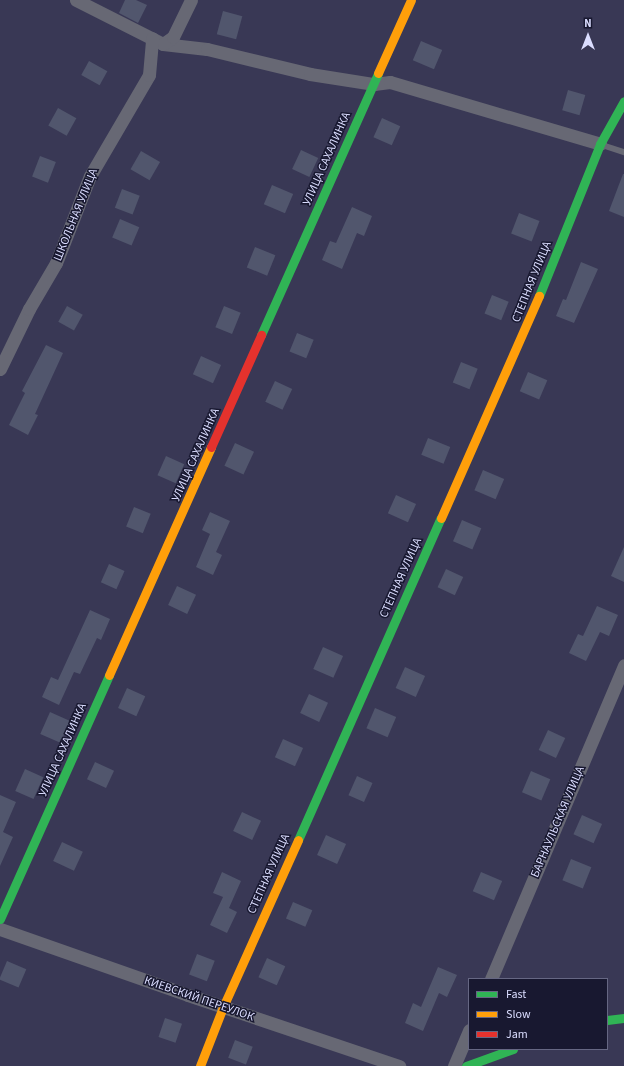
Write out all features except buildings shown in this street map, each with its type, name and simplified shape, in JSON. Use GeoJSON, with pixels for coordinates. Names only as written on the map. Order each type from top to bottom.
{"type":"FeatureCollection","features":[{"type":"Feature","properties":{"kind":"street"},"geometry":{"type":"LineString","coordinates":[[76,0],[158,41],[207,49],[310,74],[374,84],[390,82],[600,144]]}},
{"type":"Feature","properties":{"kind":"street"},"geometry":{"type":"LineString","coordinates":[[158,41],[173,37],[191,0]]}},
{"type":"Feature","properties":{"kind":"street","name":"УЛИЦА САХАЛИНКА"},"geometry":{"type":"LineString","coordinates":[[0,919],[256,352],[411,0]]}},
{"type":"Feature","properties":{"kind":"street","name":"ШКОЛЬНАЯ УЛИЦА"},"geometry":{"type":"LineString","coordinates":[[0,369],[29,309],[56,263],[90,176],[149,74],[158,41]]}},
{"type":"Feature","properties":{"kind":"street","name":"СТЕПНАЯ УЛИЦА"},"geometry":{"type":"LineString","coordinates":[[200,1066],[223,1007],[534,312],[600,144],[624,101]]}},
{"type":"Feature","properties":{"kind":"street","name":"БАРНАУЛЬСКАЯ УЛИЦА"},"geometry":{"type":"LineString","coordinates":[[491,978],[624,665]]}},
{"type":"Feature","properties":{"kind":"street","name":"КИЕВСКИЙ ПЕРЕУЛОК"},"geometry":{"type":"LineString","coordinates":[[0,929],[223,1007],[399,1066]]}},
{"type":"Feature","properties":{"kind":"street"},"geometry":{"type":"LineString","coordinates":[[608,1020],[624,1018]]}},
{"type":"Feature","properties":{"kind":"street"},"geometry":{"type":"LineString","coordinates":[[454,1066],[468,1032]]}},
{"type":"Feature","properties":{"kind":"street"},"geometry":{"type":"LineString","coordinates":[[466,1066],[510,1050]]}},
{"type":"Feature","properties":{"kind":"lane"},"geometry":{"type":"LineString","coordinates":[[600,144],[624,152]]}},
{"type":"Feature","properties":{"kind":"traffic: fast"},"geometry":{"type":"LineString","coordinates":[[261,335],[378,73]]}},
{"type":"Feature","properties":{"kind":"traffic: fast"},"geometry":{"type":"LineString","coordinates":[[539,296],[600,144],[624,101]]}},
{"type":"Feature","properties":{"kind":"traffic: fast"},"geometry":{"type":"LineString","coordinates":[[298,840],[441,518]]}},
{"type":"Feature","properties":{"kind":"traffic: fast"},"geometry":{"type":"LineString","coordinates":[[0,919],[109,675]]}},
{"type":"Feature","properties":{"kind":"traffic: fast"},"geometry":{"type":"LineString","coordinates":[[608,1020],[624,1018]]}},
{"type":"Feature","properties":{"kind":"traffic: fast"},"geometry":{"type":"LineString","coordinates":[[466,1066],[510,1050]]}},
{"type":"Feature","properties":{"kind":"traffic: slow"},"geometry":{"type":"LineString","coordinates":[[378,73],[411,0]]}},
{"type":"Feature","properties":{"kind":"traffic: slow"},"geometry":{"type":"LineString","coordinates":[[441,518],[539,296]]}},
{"type":"Feature","properties":{"kind":"traffic: slow"},"geometry":{"type":"LineString","coordinates":[[109,675],[211,447]]}},
{"type":"Feature","properties":{"kind":"traffic: slow"},"geometry":{"type":"LineString","coordinates":[[200,1066],[223,1007],[298,840]]}},
{"type":"Feature","properties":{"kind":"traffic: jam"},"geometry":{"type":"LineString","coordinates":[[211,447],[261,335]]}}]}
